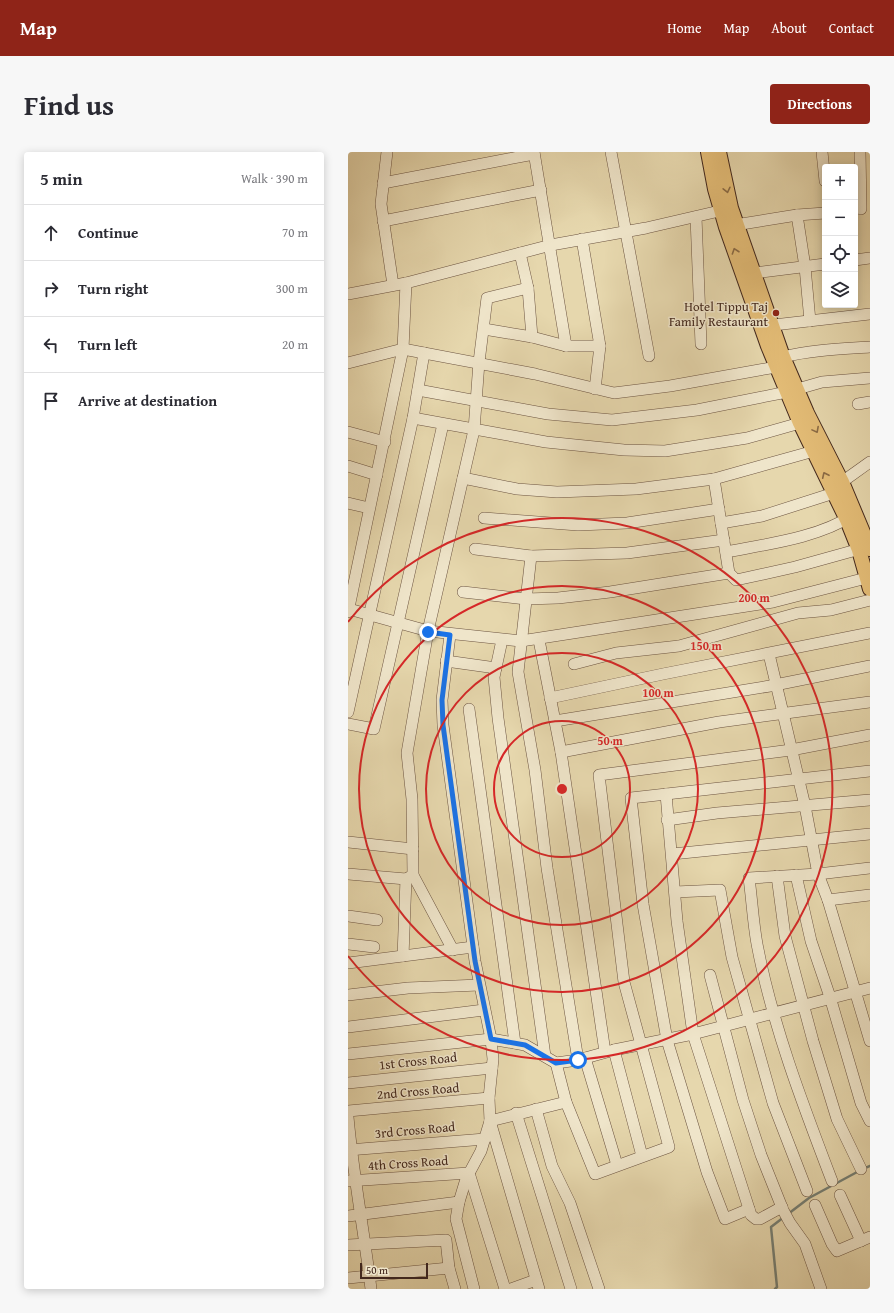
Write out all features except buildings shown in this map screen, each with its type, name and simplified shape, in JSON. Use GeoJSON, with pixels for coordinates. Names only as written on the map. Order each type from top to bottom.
{"type":"FeatureCollection","features":[{"type":"Feature","properties":{"kind":"main road"},"geometry":{"type":"LineString","coordinates":[[708,152],[715,189],[727,209]]}},
{"type":"Feature","properties":{"kind":"main road"},"geometry":{"type":"LineString","coordinates":[[719,152],[727,209],[766,326],[791,390],[866,548],[869,581]]}},
{"type":"Feature","properties":{"kind":"street"},"geometry":{"type":"LineString","coordinates":[[387,152],[381,204],[393,285]]}},
{"type":"Feature","properties":{"kind":"street"},"geometry":{"type":"LineString","coordinates":[[611,152],[627,231],[649,356]]}},
{"type":"Feature","properties":{"kind":"street"},"geometry":{"type":"LineString","coordinates":[[822,152],[823,164]]}},
{"type":"Feature","properties":{"kind":"street"},"geometry":{"type":"LineString","coordinates":[[860,152],[865,170],[862,209]]}},
{"type":"Feature","properties":{"kind":"street"},"geometry":{"type":"LineString","coordinates":[[383,183],[534,153],[551,244],[566,346]]}},
{"type":"Feature","properties":{"kind":"street"},"geometry":{"type":"LineString","coordinates":[[383,221],[541,190]]}},
{"type":"Feature","properties":{"kind":"street"},"geometry":{"type":"LineString","coordinates":[[348,294],[406,283],[551,244],[627,231],[727,209]]}},
{"type":"Feature","properties":{"kind":"street"},"geometry":{"type":"LineString","coordinates":[[732,225],[797,215],[822,213]]}},
{"type":"Feature","properties":{"kind":"street"},"geometry":{"type":"LineString","coordinates":[[797,215],[805,267],[810,322]]}},
{"type":"Feature","properties":{"kind":"street"},"geometry":{"type":"LineString","coordinates":[[696,217],[701,344]]}},
{"type":"Feature","properties":{"kind":"street"},"geometry":{"type":"LineString","coordinates":[[582,239],[600,346],[595,389]]}},
{"type":"Feature","properties":{"kind":"street"},"geometry":{"type":"LineString","coordinates":[[520,253],[528,288],[532,338]]}},
{"type":"Feature","properties":{"kind":"street"},"geometry":{"type":"LineString","coordinates":[[858,260],[870,258]]}},
{"type":"Feature","properties":{"kind":"street"},"geometry":{"type":"LineString","coordinates":[[748,274],[822,264]]}},
{"type":"Feature","properties":{"kind":"street"},"geometry":{"type":"LineString","coordinates":[[406,283],[403,349],[377,475],[350,590],[348,610],[368,614],[428,632],[502,640],[539,640],[773,602],[869,581]]}},
{"type":"Feature","properties":{"kind":"street"},"geometry":{"type":"LineString","coordinates":[[403,956],[409,877],[413,849],[412,798],[407,753],[428,632],[474,430],[479,362],[487,298],[528,288]]}},
{"type":"Feature","properties":{"kind":"street"},"geometry":{"type":"LineString","coordinates":[[766,326],[870,314]]}},
{"type":"Feature","properties":{"kind":"street"},"geometry":{"type":"LineString","coordinates":[[484,329],[566,346],[600,346]]}},
{"type":"Feature","properties":{"kind":"street"},"geometry":{"type":"LineString","coordinates":[[348,363],[403,349],[479,362],[614,394],[670,386],[780,362],[818,350],[870,347]]}},
{"type":"Feature","properties":{"kind":"street"},"geometry":{"type":"LineString","coordinates":[[348,712],[368,614],[413,418],[424,352]]}},
{"type":"Feature","properties":{"kind":"street"},"geometry":{"type":"LineString","coordinates":[[418,390],[476,402],[548,414],[612,420],[697,410],[822,382],[870,378]]}},
{"type":"Feature","properties":{"kind":"street"},"geometry":{"type":"LineString","coordinates":[[858,404],[870,402]]}},
{"type":"Feature","properties":{"kind":"street"},"geometry":{"type":"LineString","coordinates":[[413,418],[546,442],[624,450],[665,451],[747,438],[804,418]]}},
{"type":"Feature","properties":{"kind":"street"},"geometry":{"type":"LineString","coordinates":[[348,724],[374,729],[442,424]]}},
{"type":"Feature","properties":{"kind":"street"},"geometry":{"type":"LineString","coordinates":[[348,432],[384,442]]}},
{"type":"Feature","properties":{"kind":"street"},"geometry":{"type":"LineString","coordinates":[[463,478],[517,489],[557,492],[636,489],[714,479],[819,448]]}},
{"type":"Feature","properties":{"kind":"street"},"geometry":{"type":"LineString","coordinates":[[721,523],[762,516],[838,487],[870,462]]}},
{"type":"Feature","properties":{"kind":"street"},"geometry":{"type":"LineString","coordinates":[[348,466],[377,475]]}},
{"type":"Feature","properties":{"kind":"street"},"geometry":{"type":"LineString","coordinates":[[714,479],[729,572],[736,580],[866,548]]}},
{"type":"Feature","properties":{"kind":"street"},"geometry":{"type":"LineString","coordinates":[[348,503],[369,508]]}},
{"type":"Feature","properties":{"kind":"street"},"geometry":{"type":"LineString","coordinates":[[484,518],[578,525],[627,523],[719,509]]}},
{"type":"Feature","properties":{"kind":"street"},"geometry":{"type":"LineString","coordinates":[[726,552],[805,536],[851,517]]}},
{"type":"Feature","properties":{"kind":"street"},"geometry":{"type":"LineString","coordinates":[[475,549],[531,556],[627,553],[724,540]]}},
{"type":"Feature","properties":{"kind":"street"},"geometry":{"type":"LineString","coordinates":[[348,551],[359,554]]}},
{"type":"Feature","properties":{"kind":"street"},"geometry":{"type":"LineString","coordinates":[[531,556],[518,672],[535,770],[547,868],[582,1059],[617,1165]]}},
{"type":"Feature","properties":{"kind":"street"},"geometry":{"type":"LineString","coordinates":[[463,592],[526,598],[580,596],[729,572]]}},
{"type":"Feature","properties":{"kind":"street"},"geometry":{"type":"LineString","coordinates":[[574,664],[616,653],[679,646],[786,616],[831,610],[870,600]]}},
{"type":"Feature","properties":{"kind":"street"},"geometry":{"type":"LineString","coordinates":[[550,698],[870,633]]}},
{"type":"Feature","properties":{"kind":"street"},"geometry":{"type":"LineString","coordinates":[[450,635],[442,700],[443,725],[473,947],[479,985],[491,1039],[492,1068],[490,1120],[537,1284],[511,1289]]}},
{"type":"Feature","properties":{"kind":"street"},"geometry":{"type":"LineString","coordinates":[[502,640],[494,677],[498,718],[545,1056]]}},
{"type":"Feature","properties":{"kind":"street"},"geometry":{"type":"LineString","coordinates":[[539,640],[561,752],[610,1051],[642,1156]]}},
{"type":"Feature","properties":{"kind":"street"},"geometry":{"type":"LineString","coordinates":[[769,654],[775,685],[805,806],[818,874],[828,900],[870,1041]]}},
{"type":"Feature","properties":{"kind":"street"},"geometry":{"type":"LineString","coordinates":[[446,661],[496,668]]}},
{"type":"Feature","properties":{"kind":"street"},"geometry":{"type":"LineString","coordinates":[[555,721],[775,685],[870,666]]}},
{"type":"Feature","properties":{"kind":"street"},"geometry":{"type":"LineString","coordinates":[[561,752],[719,722],[870,702]]}},
{"type":"Feature","properties":{"kind":"street"},"geometry":{"type":"LineString","coordinates":[[469,709],[515,1043]]}},
{"type":"Feature","properties":{"kind":"street"},"geometry":{"type":"LineString","coordinates":[[556,1063],[566,1102],[595,1174],[669,1147],[640,1046],[624,982],[599,775],[791,750],[870,735]]}},
{"type":"Feature","properties":{"kind":"street"},"geometry":{"type":"LineString","coordinates":[[750,1209],[725,1219],[707,1172],[667,1040],[643,904],[631,798],[870,771]]}},
{"type":"Feature","properties":{"kind":"street"},"geometry":{"type":"LineString","coordinates":[[666,794],[667,820],[672,854],[677,921],[694,1034],[753,1218],[760,1219],[783,1208]]}},
{"type":"Feature","properties":{"kind":"street"},"geometry":{"type":"LineString","coordinates":[[667,820],[717,813],[870,800]]}},
{"type":"Feature","properties":{"kind":"street"},"geometry":{"type":"LineString","coordinates":[[672,854],[870,834]]}},
{"type":"Feature","properties":{"kind":"street"},"geometry":{"type":"LineString","coordinates":[[348,842],[413,849]]}},
{"type":"Feature","properties":{"kind":"street"},"geometry":{"type":"LineString","coordinates":[[832,1181],[796,1087],[774,1012],[757,944],[749,878],[818,874],[870,868]]}},
{"type":"Feature","properties":{"kind":"street"},"geometry":{"type":"LineString","coordinates":[[348,874],[409,877]]}},
{"type":"Feature","properties":{"kind":"street"},"geometry":{"type":"LineString","coordinates":[[796,875],[811,940],[861,1103],[870,1121]]}},
{"type":"Feature","properties":{"kind":"street"},"geometry":{"type":"LineString","coordinates":[[776,876],[785,936],[803,1004],[835,1112],[861,1169]]}},
{"type":"Feature","properties":{"kind":"street"},"geometry":{"type":"LineString","coordinates":[[409,877],[453,950]]}},
{"type":"Feature","properties":{"kind":"street"},"geometry":{"type":"LineString","coordinates":[[675,892],[720,890],[732,957],[773,1103],[807,1191]]}},
{"type":"Feature","properties":{"kind":"street"},"geometry":{"type":"LineString","coordinates":[[828,900],[870,895]]}},
{"type":"Feature","properties":{"kind":"street"},"geometry":{"type":"LineString","coordinates":[[348,916],[378,920]]}},
{"type":"Feature","properties":{"kind":"street"},"geometry":{"type":"LineString","coordinates":[[348,944],[374,947]]}},
{"type":"Feature","properties":{"kind":"street"},"geometry":{"type":"LineString","coordinates":[[348,963],[473,947]]}},
{"type":"Feature","properties":{"kind":"street"},"geometry":{"type":"LineString","coordinates":[[710,975],[743,1100],[761,1155],[790,1223],[805,1244],[821,1289]]}},
{"type":"Feature","properties":{"kind":"street"},"geometry":{"type":"LineString","coordinates":[[348,995],[408,988],[479,985]]}},
{"type":"Feature","properties":{"kind":"street"},"geometry":{"type":"LineString","coordinates":[[348,1054],[491,1039],[525,1045],[556,1063],[582,1059],[610,1051],[694,1034],[803,1004],[870,988]]}},
{"type":"Feature","properties":{"kind":"street"},"geometry":{"type":"LineString","coordinates":[[348,1027],[484,1010]]}},
{"type":"Feature","properties":{"kind":"street","name":"1st Cross Road"},"geometry":{"type":"LineString","coordinates":[[348,1083],[492,1068]]}},
{"type":"Feature","properties":{"kind":"street","name":"2nd Cross Road"},"geometry":{"type":"LineString","coordinates":[[348,1111],[490,1098]]}},
{"type":"Feature","properties":{"kind":"street"},"geometry":{"type":"LineString","coordinates":[[490,1120],[566,1102]]}},
{"type":"Feature","properties":{"kind":"street"},"geometry":{"type":"LineString","coordinates":[[536,1109],[552,1166],[570,1203],[599,1289]]}},
{"type":"Feature","properties":{"kind":"street"},"geometry":{"type":"LineString","coordinates":[[516,1113],[571,1289]]}},
{"type":"Feature","properties":{"kind":"street"},"geometry":{"type":"LineString","coordinates":[[348,1117],[352,1181],[361,1215],[371,1289]]}},
{"type":"Feature","properties":{"kind":"street"},"geometry":{"type":"LineString","coordinates":[[474,1289],[456,1219],[458,1202],[484,1139],[490,1120]]}},
{"type":"Feature","properties":{"kind":"street","name":"3rd Cross Road"},"geometry":{"type":"LineString","coordinates":[[349,1150],[484,1139]]}},
{"type":"Feature","properties":{"kind":"street"},"geometry":{"type":"LineString","coordinates":[[469,1173],[505,1289]]}},
{"type":"Feature","properties":{"kind":"street","name":"4th Cross Road"},"geometry":{"type":"LineString","coordinates":[[352,1181],[469,1173]]}},
{"type":"Feature","properties":{"kind":"street"},"geometry":{"type":"LineString","coordinates":[[815,1205],[832,1244],[837,1251],[840,1251],[865,1239],[840,1195]]}},
{"type":"Feature","properties":{"kind":"street"},"geometry":{"type":"LineString","coordinates":[[348,1216],[458,1202]]}},
{"type":"Feature","properties":{"kind":"street"},"geometry":{"type":"LineString","coordinates":[[348,1245],[446,1240],[449,1268],[455,1289]]}},
{"type":"Feature","properties":{"kind":"street"},"geometry":{"type":"LineString","coordinates":[[348,1278],[449,1268]]}},
{"type":"Feature","properties":{"kind":"waterway"},"geometry":{"type":"LineString","coordinates":[[863,1169],[870,1166]]}},
{"type":"Feature","properties":{"kind":"waterway"},"geometry":{"type":"LineString","coordinates":[[788,1214],[809,1198],[859,1171]]}},
{"type":"Feature","properties":{"kind":"waterway"},"geometry":{"type":"LineString","coordinates":[[775,1289],[777,1287],[771,1227],[784,1217]]}},
{"type":"Feature","properties":{"kind":"place","name":"Hotel Tippu Taj Family Restaurant"},"geometry":{"type":"Point","coordinates":[776,313]}},
{"type":"Feature","properties":{"kind":"route"},"geometry":{"type":"LineString","coordinates":[[428,632],[450,635],[444,673],[442,700],[443,725],[475,961],[491,1039],[525,1045],[556,1063],[578,1060]]}}]}
